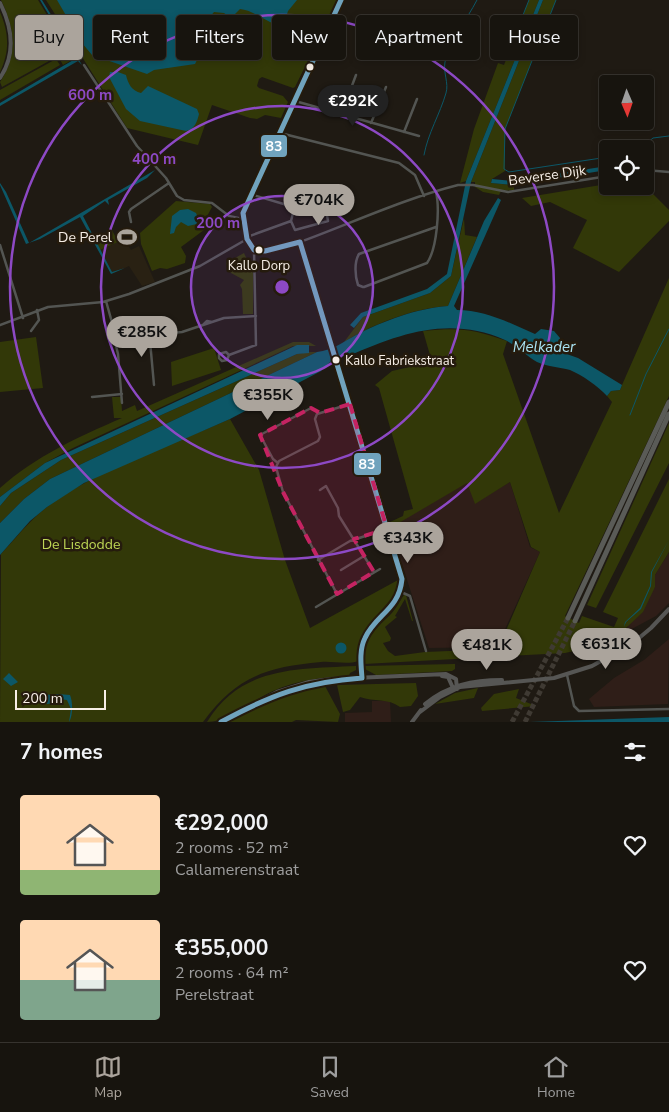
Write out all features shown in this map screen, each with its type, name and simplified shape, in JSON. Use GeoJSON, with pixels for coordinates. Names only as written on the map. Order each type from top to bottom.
{"type":"FeatureCollection","features":[{"type":"Feature","properties":{"kind":"highway"},"geometry":{"type":"LineString","coordinates":[[568,618],[669,402]]}},
{"type":"Feature","properties":{"kind":"highway"},"geometry":{"type":"LineString","coordinates":[[575,622],[669,414]]}},
{"type":"Feature","properties":{"kind":"main road"},"geometry":{"type":"LineString","coordinates":[[341,0],[244,210],[244,219],[247,238],[254,250],[265,252],[300,242],[402,579],[401,592],[390,611],[366,638],[362,654],[362,678]]}},
{"type":"Feature","properties":{"kind":"main road"},"geometry":{"type":"LineString","coordinates":[[0,3],[8,21],[11,45],[9,59],[0,78]]}},
{"type":"Feature","properties":{"kind":"main road"},"geometry":{"type":"LineString","coordinates":[[412,722],[433,698],[455,688],[472,684],[520,681],[566,675],[592,666],[623,650],[651,628],[669,609]]}},
{"type":"Feature","properties":{"kind":"main road"},"geometry":{"type":"LineString","coordinates":[[221,722],[264,698],[294,686],[316,681],[432,675],[446,676],[455,688]]}},
{"type":"Feature","properties":{"kind":"street"},"geometry":{"type":"LineString","coordinates":[[84,65],[137,146],[169,183],[177,196],[181,199],[212,203],[229,216],[244,219]]}},
{"type":"Feature","properties":{"kind":"street"},"geometry":{"type":"LineString","coordinates":[[341,115],[356,75]]}},
{"type":"Feature","properties":{"kind":"street"},"geometry":{"type":"LineString","coordinates":[[371,123],[386,87]]}},
{"type":"Feature","properties":{"kind":"street"},"geometry":{"type":"LineString","coordinates":[[404,132],[417,99]]}},
{"type":"Feature","properties":{"kind":"street"},"geometry":{"type":"LineString","coordinates":[[294,101],[418,136]]}},
{"type":"Feature","properties":{"kind":"street"},"geometry":{"type":"LineString","coordinates":[[279,133],[399,163],[415,175],[424,196]]}},
{"type":"Feature","properties":{"kind":"street"},"geometry":{"type":"LineString","coordinates":[[654,171],[669,172]]}},
{"type":"Feature","properties":{"kind":"street","name":"Beverse Dijk"},"geometry":{"type":"LineString","coordinates":[[300,242],[424,196],[464,184],[508,192],[599,177]]}},
{"type":"Feature","properties":{"kind":"street"},"geometry":{"type":"LineString","coordinates":[[131,222],[129,212],[131,209],[169,183]]}},
{"type":"Feature","properties":{"kind":"street"},"geometry":{"type":"LineString","coordinates":[[436,192],[439,208],[436,227],[431,256],[427,263],[364,287],[359,286],[357,281],[357,258],[359,254],[436,227]]}},
{"type":"Feature","properties":{"kind":"street"},"geometry":{"type":"LineString","coordinates":[[252,194],[287,205]]}},
{"type":"Feature","properties":{"kind":"street"},"geometry":{"type":"LineString","coordinates":[[301,207],[327,211],[328,221],[295,230],[291,221],[294,209],[301,207]]}},
{"type":"Feature","properties":{"kind":"street"},"geometry":{"type":"LineString","coordinates":[[0,325],[23,318],[38,310],[58,305],[106,301],[173,278],[223,253],[247,238],[291,221]]}},
{"type":"Feature","properties":{"kind":"street"},"geometry":{"type":"LineString","coordinates":[[0,246],[23,318]]}},
{"type":"Feature","properties":{"kind":"street"},"geometry":{"type":"LineString","coordinates":[[229,355],[256,345],[254,250]]}},
{"type":"Feature","properties":{"kind":"street"},"geometry":{"type":"LineString","coordinates":[[106,301],[111,324],[115,327],[144,325],[151,334],[154,385]]}},
{"type":"Feature","properties":{"kind":"street"},"geometry":{"type":"LineString","coordinates":[[31,331],[39,320],[38,310]]}},
{"type":"Feature","properties":{"kind":"street"},"geometry":{"type":"LineString","coordinates":[[151,334],[182,332],[203,325],[207,321],[213,322],[232,316],[256,316]]}},
{"type":"Feature","properties":{"kind":"street"},"geometry":{"type":"LineString","coordinates":[[115,327],[113,332],[118,354],[122,403]]}},
{"type":"Feature","properties":{"kind":"street"},"geometry":{"type":"LineString","coordinates":[[92,397],[122,394]]}},
{"type":"Feature","properties":{"kind":"street"},"geometry":{"type":"LineString","coordinates":[[337,594],[283,492],[276,468],[278,463],[318,441],[320,435],[316,419],[319,413],[350,404]]}},
{"type":"Feature","properties":{"kind":"street"},"geometry":{"type":"LineString","coordinates":[[278,463],[273,459],[260,436],[311,408],[319,413]]}},
{"type":"Feature","properties":{"kind":"street"},"geometry":{"type":"LineString","coordinates":[[320,490],[326,486],[338,508],[339,516],[374,572]]}},
{"type":"Feature","properties":{"kind":"street"},"geometry":{"type":"LineString","coordinates":[[318,560],[354,540],[387,529]]}},
{"type":"Feature","properties":{"kind":"street"},"geometry":{"type":"LineString","coordinates":[[341,570],[364,556]]}},
{"type":"Feature","properties":{"kind":"street"},"geometry":{"type":"LineString","coordinates":[[316,606],[380,569]]}},
{"type":"Feature","properties":{"kind":"street"},"geometry":{"type":"LineString","coordinates":[[401,592],[410,596],[426,651]]}},
{"type":"Feature","properties":{"kind":"street"},"geometry":{"type":"LineString","coordinates":[[566,675],[574,706],[579,711],[669,709]]}},
{"type":"Feature","properties":{"kind":"highlighted area"},"geometry":{"type":"Polygon","coordinates":[[[350,404],[387,529],[354,539],[374,572],[337,594],[283,492],[260,435],[311,408],[320,413],[350,404]]]}},
{"type":"Feature","properties":{"kind":"shaded area"},"geometry":{"type":"Polygon","coordinates":[[[118,242],[121,244],[126,242],[131,250],[139,246],[155,282],[142,286],[129,266],[112,274],[100,250],[118,242]]]}},
{"type":"Feature","properties":{"kind":"shaded area"},"geometry":{"type":"Polygon","coordinates":[[[468,482],[475,503],[510,482],[530,547],[540,552],[497,647],[429,648],[390,527],[468,482]]]}},
{"type":"Feature","properties":{"kind":"shaded area"},"geometry":{"type":"Polygon","coordinates":[[[669,552],[669,603],[656,616],[628,631],[626,629],[629,624],[655,587],[655,575],[669,552]]]}},
{"type":"Feature","properties":{"kind":"shaded area"},"geometry":{"type":"Polygon","coordinates":[[[669,639],[668,704],[594,707],[589,699],[614,678],[644,660],[669,639]]]}},
{"type":"Feature","properties":{"kind":"shaded area"},"geometry":{"type":"Polygon","coordinates":[[[372,701],[390,701],[391,722],[345,722],[345,713],[372,712],[372,701]]]}},
{"type":"Feature","properties":{"kind":"green space"},"geometry":{"type":"Polygon","coordinates":[[[1,0],[38,0],[47,15],[15,15],[15,60],[51,60],[2,87],[0,82],[10,62],[12,52],[12,31],[1,0]]]}},
{"type":"Feature","properties":{"kind":"green space"},"geometry":{"type":"Polygon","coordinates":[[[46,0],[338,0],[331,15],[272,15],[272,60],[308,60],[293,88],[262,77],[259,79],[257,86],[259,88],[283,96],[288,102],[281,118],[265,115],[257,119],[250,118],[212,105],[198,145],[127,128],[83,58],[83,15],[55,15],[46,0]]]}},
{"type":"Feature","properties":{"kind":"green space"},"geometry":{"type":"Polygon","coordinates":[[[529,0],[539,0],[533,15],[523,15],[529,0]]]}},
{"type":"Feature","properties":{"kind":"green space"},"geometry":{"type":"Polygon","coordinates":[[[543,0],[556,0],[550,15],[537,15],[543,0]]]}},
{"type":"Feature","properties":{"kind":"green space"},"geometry":{"type":"Polygon","coordinates":[[[0,12],[7,35],[7,49],[0,72],[0,12]]]}},
{"type":"Feature","properties":{"kind":"green space"},"geometry":{"type":"Polygon","coordinates":[[[54,60],[57,60],[60,65],[0,100],[0,90],[54,60]]]}},
{"type":"Feature","properties":{"kind":"green space"},"geometry":{"type":"Polygon","coordinates":[[[60,60],[72,60],[63,65],[60,60]]]}},
{"type":"Feature","properties":{"kind":"green space"},"geometry":{"type":"Polygon","coordinates":[[[506,60],[515,60],[466,181],[460,183],[474,129],[498,63],[504,65],[506,60]]]}},
{"type":"Feature","properties":{"kind":"green space"},"geometry":{"type":"Polygon","coordinates":[[[519,60],[532,60],[505,129],[505,171],[492,179],[491,183],[514,185],[514,190],[501,191],[499,195],[483,192],[475,187],[475,182],[471,182],[519,60]]]}},
{"type":"Feature","properties":{"kind":"green space"},"geometry":{"type":"Polygon","coordinates":[[[599,185],[599,195],[654,195],[669,210],[669,221],[619,272],[573,248],[587,220],[550,202],[531,206],[522,198],[599,185]]]}},
{"type":"Feature","properties":{"kind":"green space"},"geometry":{"type":"Polygon","coordinates":[[[176,201],[210,204],[212,207],[204,222],[204,230],[181,247],[186,256],[185,263],[167,269],[160,268],[152,271],[141,244],[140,233],[176,201]]]}},
{"type":"Feature","properties":{"kind":"green space"},"geometry":{"type":"Polygon","coordinates":[[[464,218],[465,235],[477,237],[448,306],[421,310],[394,318],[344,342],[363,317],[430,293],[451,276],[464,218]]]}},
{"type":"Feature","properties":{"kind":"green space"},"geometry":{"type":"Polygon","coordinates":[[[112,230],[118,242],[100,250],[94,239],[97,237],[100,241],[110,236],[108,232],[112,230]]]}},
{"type":"Feature","properties":{"kind":"green space"},"geometry":{"type":"Polygon","coordinates":[[[244,253],[253,273],[253,314],[243,314],[242,289],[240,285],[244,280],[231,273],[226,263],[244,253]]]}},
{"type":"Feature","properties":{"kind":"green space"},"geometry":{"type":"Polygon","coordinates":[[[669,278],[669,396],[565,616],[579,623],[582,616],[614,627],[618,618],[603,612],[669,479],[669,552],[655,575],[655,587],[643,612],[626,628],[628,633],[597,646],[565,653],[364,664],[365,648],[371,636],[392,613],[404,595],[406,595],[413,621],[405,599],[395,616],[397,617],[385,627],[391,638],[390,641],[383,643],[388,651],[395,656],[425,652],[498,649],[540,552],[531,547],[510,482],[475,504],[467,483],[392,527],[390,522],[403,516],[404,511],[413,509],[379,388],[375,385],[392,371],[432,362],[423,331],[466,330],[507,341],[503,354],[559,513],[612,402],[607,396],[611,391],[620,390],[669,278]]]}},
{"type":"Feature","properties":{"kind":"green space"},"geometry":{"type":"Polygon","coordinates":[[[36,337],[43,388],[0,392],[0,342],[36,337]]]}},
{"type":"Feature","properties":{"kind":"green space"},"geometry":{"type":"Polygon","coordinates":[[[293,342],[309,342],[316,346],[293,346],[73,448],[45,463],[0,497],[0,488],[28,466],[74,440],[122,418],[114,418],[112,397],[121,397],[122,411],[135,405],[137,411],[293,342]]]}},
{"type":"Feature","properties":{"kind":"green space"},"geometry":{"type":"Polygon","coordinates":[[[214,348],[221,370],[172,386],[171,362],[214,348]]]}},
{"type":"Feature","properties":{"kind":"green space"},"geometry":{"type":"Polygon","coordinates":[[[317,352],[50,479],[24,499],[0,523],[0,506],[11,493],[61,460],[297,354],[317,352]]]}},
{"type":"Feature","properties":{"kind":"green space","name":"De Lisdodde"},"geometry":{"type":"Polygon","coordinates":[[[230,419],[259,470],[285,560],[310,628],[398,580],[397,590],[390,606],[365,633],[361,641],[359,661],[350,663],[301,664],[268,671],[240,685],[228,694],[203,722],[0,722],[1,554],[34,518],[67,493],[136,458],[230,419]]]}},
{"type":"Feature","properties":{"kind":"green space"},"geometry":{"type":"Polygon","coordinates":[[[669,423],[669,463],[596,608],[587,605],[669,423]]]}},
{"type":"Feature","properties":{"kind":"green space"},"geometry":{"type":"Polygon","coordinates":[[[455,664],[455,669],[452,671],[376,675],[365,669],[364,666],[455,664]]]}},
{"type":"Feature","properties":{"kind":"green space"},"geometry":{"type":"Polygon","coordinates":[[[356,666],[356,670],[350,673],[349,676],[320,678],[291,684],[265,695],[224,718],[207,722],[221,704],[236,690],[254,680],[292,670],[356,666]]]}},
{"type":"Feature","properties":{"kind":"green space"},"geometry":{"type":"Polygon","coordinates":[[[416,683],[418,696],[411,706],[400,707],[391,702],[360,697],[350,710],[343,712],[337,685],[416,683]]]}},
{"type":"Feature","properties":{"kind":"green space"},"geometry":{"type":"Polygon","coordinates":[[[325,686],[340,714],[338,722],[296,720],[292,722],[228,722],[287,695],[325,686]]]}},
{"type":"Feature","properties":{"kind":"green space"},"geometry":{"type":"Polygon","coordinates":[[[478,688],[474,698],[435,704],[455,693],[478,688]]]}},
{"type":"Feature","properties":{"kind":"green space"},"geometry":{"type":"Polygon","coordinates":[[[519,689],[516,698],[536,706],[482,711],[481,708],[494,694],[519,689]]]}},
{"type":"Feature","properties":{"kind":"water"},"geometry":{"type":"Polygon","coordinates":[[[40,0],[42,0],[51,15],[49,15],[40,0]]]}},
{"type":"Feature","properties":{"kind":"water"},"geometry":{"type":"Polygon","coordinates":[[[57,0],[297,0],[287,15],[272,15],[272,23],[262,18],[262,15],[240,9],[234,15],[214,12],[212,15],[176,15],[176,60],[197,60],[195,64],[154,70],[147,74],[106,60],[166,60],[166,15],[93,15],[93,55],[83,44],[83,15],[66,15],[57,0]]]}},
{"type":"Feature","properties":{"kind":"water"},"geometry":{"type":"Polygon","coordinates":[[[539,0],[543,0],[537,15],[533,15],[539,0]]]}},
{"type":"Feature","properties":{"kind":"water"},"geometry":{"type":"Polygon","coordinates":[[[73,60],[79,60],[82,65],[78,61],[0,106],[0,103],[73,60]]]}},
{"type":"Feature","properties":{"kind":"water"},"geometry":{"type":"Polygon","coordinates":[[[515,60],[519,60],[471,182],[451,276],[430,293],[363,317],[354,328],[350,325],[361,313],[427,289],[447,274],[466,181],[515,60]]]}},
{"type":"Feature","properties":{"kind":"water"},"geometry":{"type":"Polygon","coordinates":[[[110,72],[126,75],[131,87],[135,91],[141,93],[148,86],[197,109],[199,114],[195,125],[192,129],[186,131],[140,121],[126,109],[109,77],[110,72]]]}},
{"type":"Feature","properties":{"kind":"water"},"geometry":{"type":"Polygon","coordinates":[[[599,167],[599,171],[514,185],[491,183],[492,179],[513,181],[599,167]]]}},
{"type":"Feature","properties":{"kind":"water"},"geometry":{"type":"Polygon","coordinates":[[[155,170],[147,178],[108,200],[109,205],[105,201],[83,216],[112,272],[125,268],[111,274],[80,217],[29,243],[155,170]]]}},
{"type":"Feature","properties":{"kind":"water"},"geometry":{"type":"Polygon","coordinates":[[[0,183],[6,192],[29,243],[26,244],[0,183]]]}},
{"type":"Feature","properties":{"kind":"water","name":"Melkader"},"geometry":{"type":"Polygon","coordinates":[[[498,198],[501,200],[454,306],[457,310],[477,312],[497,318],[535,334],[541,329],[554,331],[560,338],[561,352],[578,358],[622,385],[620,390],[611,391],[607,396],[595,385],[575,372],[537,362],[509,342],[485,333],[445,328],[426,330],[388,340],[349,356],[336,358],[321,371],[230,419],[84,483],[47,507],[30,521],[0,555],[0,523],[24,499],[50,479],[317,352],[333,348],[378,325],[413,312],[448,306],[484,221],[498,198]]]}},
{"type":"Feature","properties":{"kind":"water"},"geometry":{"type":"Polygon","coordinates":[[[188,209],[196,213],[198,218],[197,224],[188,226],[181,222],[176,227],[174,233],[170,234],[172,216],[180,210],[188,209]]]}},
{"type":"Feature","properties":{"kind":"water"},"geometry":{"type":"Polygon","coordinates":[[[297,345],[309,345],[309,353],[297,354],[61,460],[11,493],[0,506],[0,497],[45,463],[297,345]]]}},
{"type":"Feature","properties":{"kind":"water"},"geometry":{"type":"Polygon","coordinates":[[[669,540],[652,572],[651,586],[641,609],[626,622],[624,627],[625,622],[640,608],[650,586],[651,572],[669,540]]]}},
{"type":"Feature","properties":{"kind":"water"},"geometry":{"type":"Polygon","coordinates":[[[341,642],[347,648],[341,654],[335,648],[341,642]]]}},
{"type":"Feature","properties":{"kind":"water"},"geometry":{"type":"Polygon","coordinates":[[[9,673],[18,682],[11,686],[3,679],[9,673]]]}},
{"type":"Feature","properties":{"kind":"water"},"geometry":{"type":"Polygon","coordinates":[[[45,695],[70,695],[72,709],[69,722],[71,709],[67,700],[60,699],[54,703],[47,704],[44,700],[45,695]]]}},
{"type":"Feature","properties":{"kind":"water"},"geometry":{"type":"Polygon","coordinates":[[[669,717],[669,722],[530,722],[669,717]]]}},
{"type":"Feature","properties":{"kind":"waterway"},"geometry":{"type":"LineString","coordinates":[[424,155],[428,139],[446,93],[445,62],[455,38],[477,0]]}},
{"type":"Feature","properties":{"kind":"waterway"},"geometry":{"type":"LineString","coordinates":[[523,15],[529,0]]}},
{"type":"Feature","properties":{"kind":"waterway"},"geometry":{"type":"LineString","coordinates":[[556,0],[505,129],[504,169],[509,172],[599,158]]}},
{"type":"Feature","properties":{"kind":"waterway"},"geometry":{"type":"LineString","coordinates":[[651,140],[669,136]]}},
{"type":"Feature","properties":{"kind":"waterway"},"geometry":{"type":"LineString","coordinates":[[630,415],[646,374],[669,329]]}},
{"type":"Feature","properties":{"kind":"tunnel"},"geometry":{"type":"LineString","coordinates":[[512,722],[568,618]]}},
{"type":"Feature","properties":{"kind":"tunnel"},"geometry":{"type":"LineString","coordinates":[[525,722],[575,621]]}},
{"type":"Feature","properties":{"kind":"transit line","name":"83"},"geometry":{"type":"LineString","coordinates":[[300,242],[265,251],[254,250],[247,239],[243,213],[341,0]]}},
{"type":"Feature","properties":{"kind":"transit line","name":"83"},"geometry":{"type":"LineString","coordinates":[[300,242],[402,579],[400,589],[392,605],[375,623],[365,638],[361,658],[362,678]]}},
{"type":"Feature","properties":{"kind":"transit line","name":"83"},"geometry":{"type":"LineString","coordinates":[[221,722],[256,704],[289,691],[323,683],[362,678]]}},
{"type":"Feature","properties":{"kind":"place","name":"De Perel"},"geometry":{"type":"Point","coordinates":[127,237]}},
{"type":"Feature","properties":{"kind":"place","name":"Kallo Dorp"},"geometry":{"type":"Point","coordinates":[259,250]}},
{"type":"Feature","properties":{"kind":"place","name":"Kallo Fabriekstraat"},"geometry":{"type":"Point","coordinates":[336,360]}}]}
